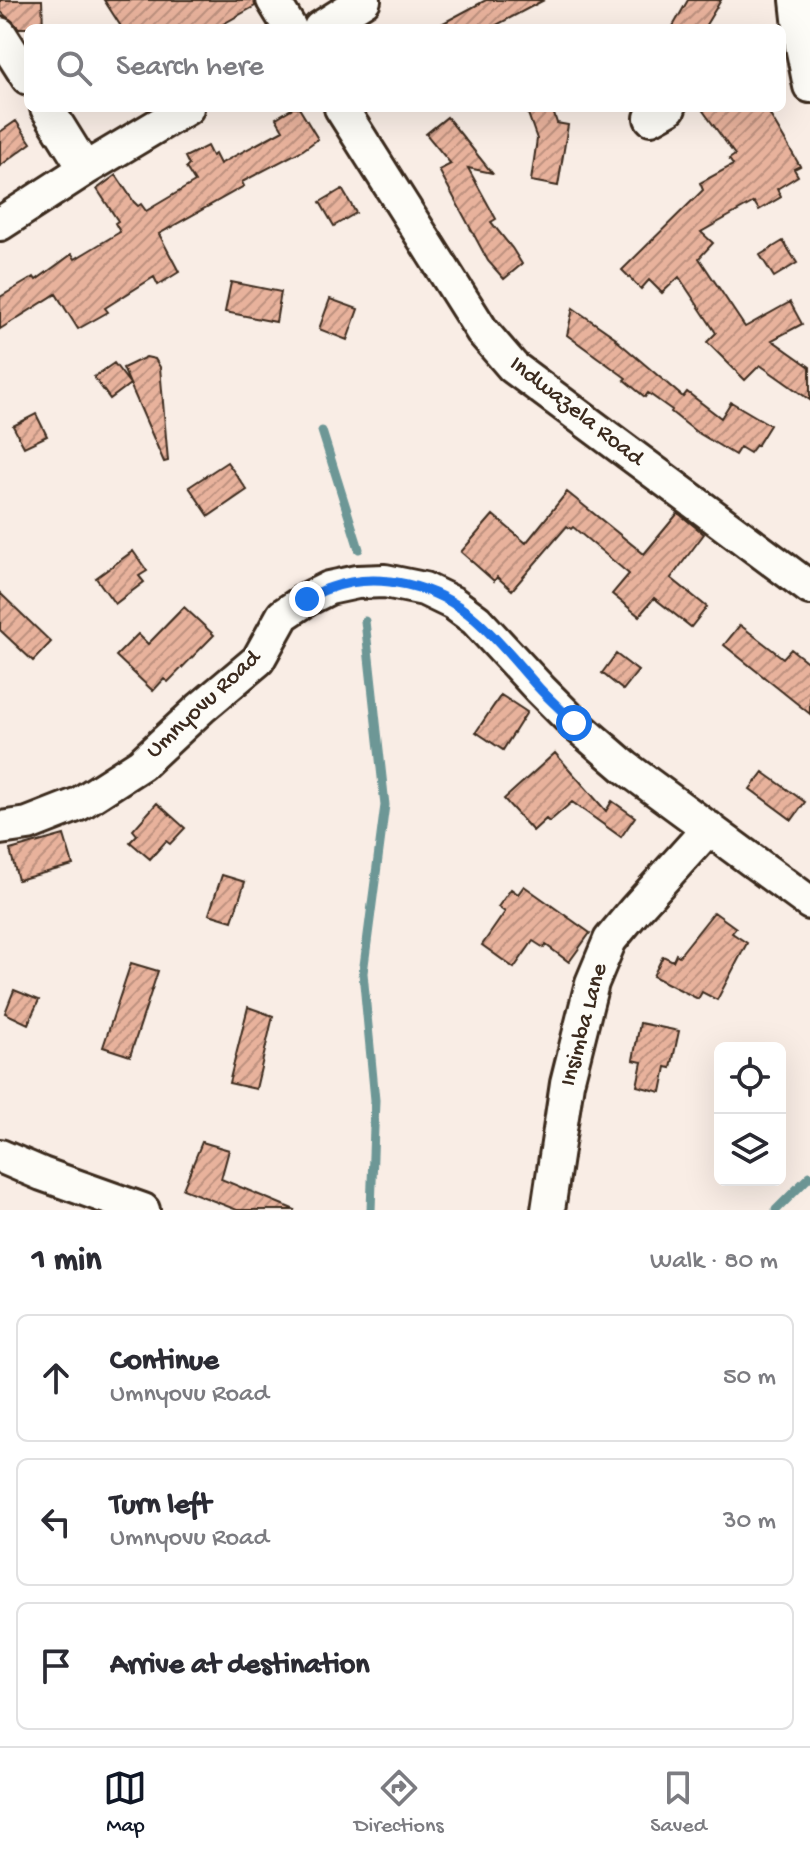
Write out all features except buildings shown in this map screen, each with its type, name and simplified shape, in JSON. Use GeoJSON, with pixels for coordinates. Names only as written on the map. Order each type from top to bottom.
{"type":"FeatureCollection","features":[{"type":"Feature","properties":{"kind":"street"},"geometry":{"type":"LineString","coordinates":[[273,0],[288,24]]}},
{"type":"Feature","properties":{"kind":"street"},"geometry":{"type":"LineString","coordinates":[[326,24],[364,0]]}},
{"type":"Feature","properties":{"kind":"street"},"geometry":{"type":"LineString","coordinates":[[797,0],[792,48],[810,86]]}},
{"type":"Feature","properties":{"kind":"street"},"geometry":{"type":"LineString","coordinates":[[0,34],[24,72]]}},
{"type":"Feature","properties":{"kind":"street"},"geometry":{"type":"LineString","coordinates":[[49,112],[85,169]]}},
{"type":"Feature","properties":{"kind":"street"},"geometry":{"type":"LineString","coordinates":[[0,224],[180,112]]}},
{"type":"Feature","properties":{"kind":"street","name":"Indwazela Road"},"geometry":{"type":"LineString","coordinates":[[344,112],[482,331],[513,367],[810,588]]}},
{"type":"Feature","properties":{"kind":"street","name":"Umnyovu Road"},"geometry":{"type":"LineString","coordinates":[[0,828],[28,824],[79,804],[141,764],[258,660],[283,615],[295,607],[329,588],[357,582],[385,581],[424,589],[453,603],[476,620],[574,723],[625,767],[810,903]]}},
{"type":"Feature","properties":{"kind":"street","name":"Insimba Lane"},"geometry":{"type":"LineString","coordinates":[[548,1210],[567,1083],[592,983],[610,940],[709,828]]}},
{"type":"Feature","properties":{"kind":"street"},"geometry":{"type":"LineString","coordinates":[[0,1156],[143,1210]]}},
{"type":"Feature","properties":{"kind":"waterway"},"geometry":{"type":"LineString","coordinates":[[322,431],[359,549]]}},
{"type":"Feature","properties":{"kind":"waterway"},"geometry":{"type":"LineString","coordinates":[[365,621],[385,805],[363,973],[375,1100],[371,1210]]}},
{"type":"Feature","properties":{"kind":"waterway"},"geometry":{"type":"LineString","coordinates":[[776,1210],[810,1176]]}},
{"type":"Feature","properties":{"kind":"route"},"geometry":{"type":"LineString","coordinates":[[307,599],[329,588],[357,582],[385,581],[424,589],[453,603],[476,620],[574,723]]}}]}
